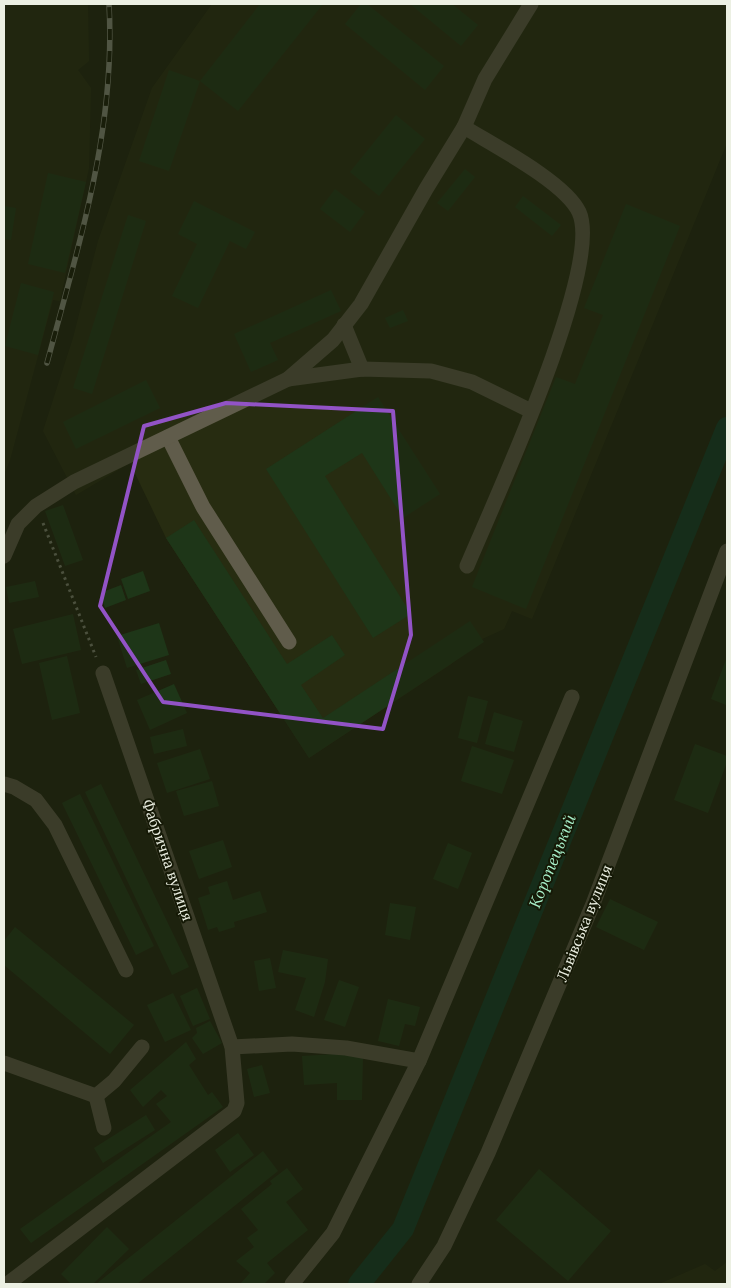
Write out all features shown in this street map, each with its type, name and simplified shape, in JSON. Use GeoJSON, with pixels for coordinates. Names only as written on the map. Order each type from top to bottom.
{"type":"FeatureCollection","features":[{"type":"Feature","properties":{"kind":"street"},"geometry":{"type":"LineString","coordinates":[[4,556],[18,524],[36,506],[74,482],[288,380],[333,340],[362,304],[426,189],[464,127],[485,79],[531,4]]}},
{"type":"Feature","properties":{"kind":"street"},"geometry":{"type":"LineString","coordinates":[[464,127],[563,191],[579,212],[582,238],[578,276],[564,326],[467,566]]}},
{"type":"Feature","properties":{"kind":"street"},"geometry":{"type":"LineString","coordinates":[[344,325],[362,369]]}},
{"type":"Feature","properties":{"kind":"street"},"geometry":{"type":"LineString","coordinates":[[288,380],[362,369],[431,371],[472,382],[531,411]]}},
{"type":"Feature","properties":{"kind":"street"},"geometry":{"type":"LineString","coordinates":[[168,437],[203,507],[289,642]]}},
{"type":"Feature","properties":{"kind":"street","name":"Львівська вулиця"},"geometry":{"type":"LineString","coordinates":[[419,1284],[444,1246],[492,1144],[593,904],[727,552]]}},
{"type":"Feature","properties":{"kind":"street","name":"Фабрична вулиця"},"geometry":{"type":"LineString","coordinates":[[8,1281],[234,1111],[237,1103],[232,1047],[103,674]]}},
{"type":"Feature","properties":{"kind":"street"},"geometry":{"type":"LineString","coordinates":[[292,1284],[333,1233],[419,1061],[572,697]]}},
{"type":"Feature","properties":{"kind":"street"},"geometry":{"type":"LineString","coordinates":[[4,784],[14,787],[36,800],[55,825],[126,970]]}},
{"type":"Feature","properties":{"kind":"street"},"geometry":{"type":"LineString","coordinates":[[232,1047],[292,1044],[346,1048],[419,1061]]}},
{"type":"Feature","properties":{"kind":"street"},"geometry":{"type":"LineString","coordinates":[[96,1096],[114,1081],[142,1047]]}},
{"type":"Feature","properties":{"kind":"street"},"geometry":{"type":"LineString","coordinates":[[4,1063],[96,1096]]}},
{"type":"Feature","properties":{"kind":"street"},"geometry":{"type":"LineString","coordinates":[[96,1096],[104,1128]]}},
{"type":"Feature","properties":{"kind":"path"},"geometry":{"type":"LineString","coordinates":[[36,506],[103,674]]}},
{"type":"Feature","properties":{"kind":"highlighted area"},"geometry":{"type":"Polygon","coordinates":[[[226,403],[393,411],[411,635],[383,729],[163,702],[100,606],[144,426],[226,403]]]}},
{"type":"Feature","properties":{"kind":"shaded area"},"geometry":{"type":"Polygon","coordinates":[[[4,4],[88,4],[89,61],[78,70],[91,88],[89,168],[60,301],[53,300],[10,460],[4,475],[4,4]]]}},
{"type":"Feature","properties":{"kind":"shaded area"},"geometry":{"type":"Polygon","coordinates":[[[212,4],[727,4],[727,143],[532,619],[512,611],[504,629],[482,639],[450,665],[309,758],[166,538],[130,463],[76,495],[43,431],[73,338],[98,241],[152,88],[212,4]]]}},
{"type":"Feature","properties":{"kind":"shaded area"},"geometry":{"type":"Polygon","coordinates":[[[727,1262],[727,1284],[659,1284],[705,1264],[715,1271],[727,1262]]]}},
{"type":"Feature","properties":{"kind":"building"},"geometry":{"type":"Polygon","coordinates":[[[260,4],[323,4],[238,111],[200,81],[260,4]]]}},
{"type":"Feature","properties":{"kind":"building"},"geometry":{"type":"Polygon","coordinates":[[[361,4],[367,4],[444,66],[425,90],[345,24],[361,4]]]}},
{"type":"Feature","properties":{"kind":"building"},"geometry":{"type":"Polygon","coordinates":[[[410,4],[452,4],[478,25],[461,46],[410,4]]]}},
{"type":"Feature","properties":{"kind":"building"},"geometry":{"type":"Polygon","coordinates":[[[169,70],[200,81],[169,171],[139,161],[169,70]]]}},
{"type":"Feature","properties":{"kind":"building"},"geometry":{"type":"Polygon","coordinates":[[[396,115],[425,139],[379,196],[350,172],[396,115]]]}},
{"type":"Feature","properties":{"kind":"building"},"geometry":{"type":"Polygon","coordinates":[[[465,169],[475,177],[448,211],[437,203],[465,169]]]}},
{"type":"Feature","properties":{"kind":"building"},"geometry":{"type":"Polygon","coordinates":[[[48,173],[86,182],[65,273],[28,264],[48,173]]]}},
{"type":"Feature","properties":{"kind":"building"},"geometry":{"type":"Polygon","coordinates":[[[335,189],[365,212],[350,232],[320,209],[335,189]]]}},
{"type":"Feature","properties":{"kind":"building"},"geometry":{"type":"Polygon","coordinates":[[[523,196],[561,225],[552,236],[515,207],[523,196]]]}},
{"type":"Feature","properties":{"kind":"building"},"geometry":{"type":"Polygon","coordinates":[[[194,201],[255,232],[246,249],[230,241],[198,308],[172,296],[197,244],[178,234],[194,201]]]}},
{"type":"Feature","properties":{"kind":"building"},"geometry":{"type":"Polygon","coordinates":[[[626,204],[680,226],[526,609],[472,587],[556,377],[575,384],[603,315],[584,308],[626,204]]]}},
{"type":"Feature","properties":{"kind":"building"},"geometry":{"type":"Polygon","coordinates":[[[4,206],[16,208],[11,240],[4,239],[4,206]]]}},
{"type":"Feature","properties":{"kind":"building"},"geometry":{"type":"Polygon","coordinates":[[[128,215],[146,221],[92,394],[73,388],[128,215]]]}},
{"type":"Feature","properties":{"kind":"building"},"geometry":{"type":"Polygon","coordinates":[[[21,283],[54,292],[38,355],[5,346],[21,283]]]}},
{"type":"Feature","properties":{"kind":"building"},"geometry":{"type":"Polygon","coordinates":[[[331,290],[341,311],[270,343],[278,360],[251,372],[234,334],[331,290]]]}},
{"type":"Feature","properties":{"kind":"building"},"geometry":{"type":"Polygon","coordinates":[[[403,310],[408,321],[390,328],[385,318],[403,310]]]}},
{"type":"Feature","properties":{"kind":"building"},"geometry":{"type":"Polygon","coordinates":[[[146,380],[160,408],[76,449],[63,422],[146,380]]]}},
{"type":"Feature","properties":{"kind":"building"},"geometry":{"type":"Polygon","coordinates":[[[378,397],[440,494],[403,518],[362,453],[325,476],[411,614],[373,638],[266,469],[378,397]]]}},
{"type":"Feature","properties":{"kind":"building"},"geometry":{"type":"Polygon","coordinates":[[[63,505],[83,560],[65,566],[45,511],[63,505]]]}},
{"type":"Feature","properties":{"kind":"building"},"geometry":{"type":"Polygon","coordinates":[[[194,520],[287,664],[332,635],[345,655],[301,685],[323,718],[470,621],[484,642],[309,758],[166,538],[194,520]]]}},
{"type":"Feature","properties":{"kind":"building"},"geometry":{"type":"Polygon","coordinates":[[[143,571],[150,591],[128,599],[121,579],[143,571]]]}},
{"type":"Feature","properties":{"kind":"building"},"geometry":{"type":"Polygon","coordinates":[[[35,581],[39,597],[9,603],[6,587],[35,581]]]}},
{"type":"Feature","properties":{"kind":"building"},"geometry":{"type":"Polygon","coordinates":[[[121,585],[126,600],[105,608],[100,593],[121,585]]]}},
{"type":"Feature","properties":{"kind":"building"},"geometry":{"type":"Polygon","coordinates":[[[73,614],[81,650],[22,664],[13,629],[73,614]]]}},
{"type":"Feature","properties":{"kind":"building"},"geometry":{"type":"Polygon","coordinates":[[[159,623],[169,655],[127,668],[117,636],[159,623]]]}},
{"type":"Feature","properties":{"kind":"building"},"geometry":{"type":"Polygon","coordinates":[[[67,656],[80,713],[52,720],[39,663],[67,656]]]}},
{"type":"Feature","properties":{"kind":"building"},"geometry":{"type":"Polygon","coordinates":[[[727,657],[727,702],[726,705],[711,699],[727,657]]]}},
{"type":"Feature","properties":{"kind":"building"},"geometry":{"type":"Polygon","coordinates":[[[166,660],[171,674],[141,684],[136,670],[166,660]]]}},
{"type":"Feature","properties":{"kind":"building"},"geometry":{"type":"Polygon","coordinates":[[[174,684],[187,713],[150,730],[137,700],[174,684]]]}},
{"type":"Feature","properties":{"kind":"building"},"geometry":{"type":"Polygon","coordinates":[[[468,696],[488,701],[477,743],[458,738],[468,696]]]}},
{"type":"Feature","properties":{"kind":"building"},"geometry":{"type":"Polygon","coordinates":[[[494,712],[523,721],[514,752],[485,744],[494,712]]]}},
{"type":"Feature","properties":{"kind":"building"},"geometry":{"type":"Polygon","coordinates":[[[183,729],[187,746],[154,754],[150,737],[183,729]]]}},
{"type":"Feature","properties":{"kind":"building"},"geometry":{"type":"Polygon","coordinates":[[[695,744],[727,756],[727,762],[708,813],[674,800],[695,744]]]}},
{"type":"Feature","properties":{"kind":"building"},"geometry":{"type":"Polygon","coordinates":[[[472,746],[514,760],[502,794],[461,781],[472,746]]]}},
{"type":"Feature","properties":{"kind":"building"},"geometry":{"type":"Polygon","coordinates":[[[200,749],[210,779],[167,793],[157,763],[200,749]]]}},
{"type":"Feature","properties":{"kind":"building"},"geometry":{"type":"Polygon","coordinates":[[[212,781],[219,806],[184,816],[176,791],[212,781]]]}},
{"type":"Feature","properties":{"kind":"building"},"geometry":{"type":"Polygon","coordinates":[[[101,784],[189,967],[172,975],[85,792],[101,784]]]}},
{"type":"Feature","properties":{"kind":"building"},"geometry":{"type":"Polygon","coordinates":[[[80,794],[154,946],[136,955],[62,803],[80,794]]]}},
{"type":"Feature","properties":{"kind":"building"},"geometry":{"type":"Polygon","coordinates":[[[223,840],[232,867],[199,879],[189,851],[223,840]]]}},
{"type":"Feature","properties":{"kind":"building"},"geometry":{"type":"Polygon","coordinates":[[[448,843],[472,853],[458,889],[433,879],[448,843]]]}},
{"type":"Feature","properties":{"kind":"building"},"geometry":{"type":"Polygon","coordinates":[[[227,881],[233,900],[260,891],[267,912],[234,922],[235,927],[219,932],[217,927],[208,930],[198,898],[210,894],[208,887],[227,881]]]}},
{"type":"Feature","properties":{"kind":"building"},"geometry":{"type":"Polygon","coordinates":[[[610,899],[658,922],[644,950],[596,927],[610,899]]]}},
{"type":"Feature","properties":{"kind":"building"},"geometry":{"type":"Polygon","coordinates":[[[390,903],[416,907],[410,940],[385,935],[390,903]]]}},
{"type":"Feature","properties":{"kind":"building"},"geometry":{"type":"Polygon","coordinates":[[[15,927],[134,1025],[110,1054],[4,965],[4,941],[15,927]]]}},
{"type":"Feature","properties":{"kind":"building"},"geometry":{"type":"Polygon","coordinates":[[[283,950],[328,959],[325,982],[314,1017],[295,1010],[306,978],[278,972],[283,950]]]}},
{"type":"Feature","properties":{"kind":"building"},"geometry":{"type":"Polygon","coordinates":[[[270,958],[276,988],[259,991],[254,961],[270,958]]]}},
{"type":"Feature","properties":{"kind":"building"},"geometry":{"type":"Polygon","coordinates":[[[339,980],[359,987],[345,1027],[324,1020],[339,980]]]}},
{"type":"Feature","properties":{"kind":"building"},"geometry":{"type":"Polygon","coordinates":[[[197,988],[210,1019],[193,1026],[180,996],[197,988]]]}},
{"type":"Feature","properties":{"kind":"building"},"geometry":{"type":"Polygon","coordinates":[[[173,993],[191,1030],[165,1042],[147,1005],[173,993]]]}},
{"type":"Feature","properties":{"kind":"building"},"geometry":{"type":"Polygon","coordinates":[[[388,999],[420,1007],[415,1026],[405,1024],[399,1046],[378,1041],[388,999]]]}},
{"type":"Feature","properties":{"kind":"building"},"geometry":{"type":"Polygon","coordinates":[[[210,1021],[222,1043],[203,1054],[192,1038],[197,1033],[196,1028],[210,1021]]]}},
{"type":"Feature","properties":{"kind":"building"},"geometry":{"type":"Polygon","coordinates":[[[186,1042],[196,1059],[189,1065],[208,1095],[212,1092],[223,1107],[31,1243],[20,1229],[171,1122],[156,1104],[167,1096],[161,1090],[143,1107],[130,1090],[186,1042]]]}},
{"type":"Feature","properties":{"kind":"building"},"geometry":{"type":"Polygon","coordinates":[[[335,1054],[363,1056],[362,1100],[337,1100],[337,1083],[304,1085],[302,1056],[335,1054]]]}},
{"type":"Feature","properties":{"kind":"building"},"geometry":{"type":"Polygon","coordinates":[[[262,1065],[270,1093],[254,1097],[247,1069],[262,1065]]]}},
{"type":"Feature","properties":{"kind":"building"},"geometry":{"type":"Polygon","coordinates":[[[146,1115],[155,1130],[103,1163],[94,1148],[146,1115]]]}},
{"type":"Feature","properties":{"kind":"building"},"geometry":{"type":"Polygon","coordinates":[[[238,1133],[254,1155],[230,1172],[215,1150],[238,1133]]]}},
{"type":"Feature","properties":{"kind":"building"},"geometry":{"type":"Polygon","coordinates":[[[263,1151],[278,1171],[137,1284],[96,1284],[263,1151]]]}},
{"type":"Feature","properties":{"kind":"building"},"geometry":{"type":"Polygon","coordinates":[[[287,1168],[303,1189],[286,1202],[308,1230],[267,1263],[275,1273],[264,1284],[240,1284],[250,1273],[236,1261],[254,1247],[247,1238],[258,1230],[241,1209],[272,1184],[270,1181],[287,1168]]]}},
{"type":"Feature","properties":{"kind":"building"},"geometry":{"type":"Polygon","coordinates":[[[539,1169],[611,1231],[568,1281],[496,1220],[539,1169]]]}},
{"type":"Feature","properties":{"kind":"building"},"geometry":{"type":"Polygon","coordinates":[[[107,1227],[129,1249],[93,1284],[71,1284],[61,1274],[107,1227]]]}},
{"type":"Feature","properties":{"kind":"waterway","name":"Коропецький"},"geometry":{"type":"LineString","coordinates":[[359,1284],[403,1229],[727,428]]}},
{"type":"Feature","properties":{"kind":"railway"},"geometry":{"type":"LineString","coordinates":[[47,363],[83,230],[101,141],[107,96],[110,50],[109,4]]}}]}
